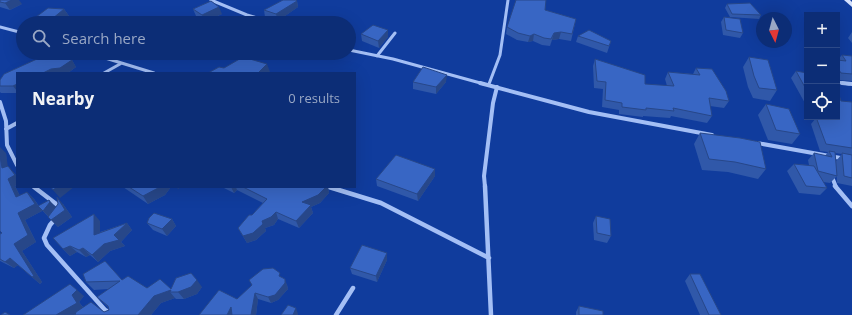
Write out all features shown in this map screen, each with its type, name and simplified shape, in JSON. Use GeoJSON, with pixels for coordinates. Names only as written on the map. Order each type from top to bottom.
{"type":"FeatureCollection","features":[{"type":"Feature","properties":{"kind":"main road"},"geometry":{"type":"LineString","coordinates":[[847,0],[852,5]]}},
{"type":"Feature","properties":{"kind":"street"},"geometry":{"type":"LineString","coordinates":[[211,0],[251,16]]}},
{"type":"Feature","properties":{"kind":"street"},"geometry":{"type":"LineString","coordinates":[[489,84],[500,55],[508,0]]}},
{"type":"Feature","properties":{"kind":"street"},"geometry":{"type":"LineString","coordinates":[[0,27],[16,31]]}},
{"type":"Feature","properties":{"kind":"street"},"geometry":{"type":"LineString","coordinates":[[377,56],[395,33]]}},
{"type":"Feature","properties":{"kind":"street"},"geometry":{"type":"LineString","coordinates":[[356,52],[489,84],[589,112],[720,136]]}},
{"type":"Feature","properties":{"kind":"street"},"geometry":{"type":"LineString","coordinates":[[109,60],[150,72]]}},
{"type":"Feature","properties":{"kind":"street"},"geometry":{"type":"LineString","coordinates":[[242,63],[248,60]]}},
{"type":"Feature","properties":{"kind":"street"},"geometry":{"type":"LineString","coordinates":[[106,72],[120,64]]}},
{"type":"Feature","properties":{"kind":"street"},"geometry":{"type":"LineString","coordinates":[[840,82],[852,84]]}},
{"type":"Feature","properties":{"kind":"street"},"geometry":{"type":"LineString","coordinates":[[491,315],[484,176],[493,103],[497,87]]}},
{"type":"Feature","properties":{"kind":"street"},"geometry":{"type":"LineString","coordinates":[[0,102],[6,121],[7,145],[16,162]]}},
{"type":"Feature","properties":{"kind":"street"},"geometry":{"type":"LineString","coordinates":[[6,129],[16,124]]}},
{"type":"Feature","properties":{"kind":"street"},"geometry":{"type":"LineString","coordinates":[[750,142],[852,160]]}},
{"type":"Feature","properties":{"kind":"street"},"geometry":{"type":"LineString","coordinates":[[832,156],[832,164]]}},
{"type":"Feature","properties":{"kind":"street"},"geometry":{"type":"LineString","coordinates":[[832,171],[833,183],[852,206]]}},
{"type":"Feature","properties":{"kind":"street"},"geometry":{"type":"LineString","coordinates":[[35,188],[58,204],[61,209],[46,231],[44,238],[47,245],[105,310],[113,315]]}},
{"type":"Feature","properties":{"kind":"street"},"geometry":{"type":"LineString","coordinates":[[332,188],[381,203],[489,258]]}},
{"type":"Feature","properties":{"kind":"street"},"geometry":{"type":"LineString","coordinates":[[336,315],[352,288]]}},
{"type":"Feature","properties":{"kind":"building"},"geometry":{"type":"Polygon","coordinates":[[[0,0],[12,0],[5,3],[0,2],[0,0]]]}},
{"type":"Feature","properties":{"kind":"building"},"geometry":{"type":"Polygon","coordinates":[[[283,0],[297,1],[276,14],[264,10],[283,0]]]}},
{"type":"Feature","properties":{"kind":"building"},"geometry":{"type":"Polygon","coordinates":[[[516,0],[546,0],[545,10],[576,19],[572,34],[561,32],[554,33],[551,39],[534,34],[530,36],[518,33],[507,27],[516,0]]]}},
{"type":"Feature","properties":{"kind":"building"},"geometry":{"type":"Polygon","coordinates":[[[211,1],[219,7],[202,15],[193,9],[211,1]]]}},
{"type":"Feature","properties":{"kind":"building"},"geometry":{"type":"Polygon","coordinates":[[[750,3],[758,12],[756,12],[756,15],[732,14],[727,4],[750,3]]]}},
{"type":"Feature","properties":{"kind":"building"},"geometry":{"type":"Polygon","coordinates":[[[48,8],[64,9],[56,16],[37,16],[48,8]]]}},
{"type":"Feature","properties":{"kind":"building"},"geometry":{"type":"Polygon","coordinates":[[[724,17],[740,19],[743,33],[726,30],[724,17]]]}},
{"type":"Feature","properties":{"kind":"building"},"geometry":{"type":"Polygon","coordinates":[[[373,25],[388,30],[378,41],[361,34],[373,25]]]}},
{"type":"Feature","properties":{"kind":"building"},"geometry":{"type":"Polygon","coordinates":[[[589,30],[611,41],[609,46],[578,36],[589,30]]]}},
{"type":"Feature","properties":{"kind":"building"},"geometry":{"type":"Polygon","coordinates":[[[842,55],[852,56],[852,74],[841,73],[840,72],[840,60],[846,61],[842,55]]]}},
{"type":"Feature","properties":{"kind":"building"},"geometry":{"type":"Polygon","coordinates":[[[749,57],[768,60],[777,90],[759,88],[749,57]]]}},
{"type":"Feature","properties":{"kind":"building"},"geometry":{"type":"Polygon","coordinates":[[[595,59],[645,75],[645,84],[674,86],[668,72],[700,75],[696,68],[712,69],[726,91],[729,101],[709,98],[712,116],[673,108],[674,111],[622,107],[622,103],[605,100],[606,82],[597,81],[595,59]]]}},
{"type":"Feature","properties":{"kind":"building"},"geometry":{"type":"Polygon","coordinates":[[[35,60],[72,60],[60,68],[51,69],[45,72],[16,72],[16,84],[13,86],[0,86],[0,80],[4,74],[35,60]]]}},
{"type":"Feature","properties":{"kind":"building"},"geometry":{"type":"Polygon","coordinates":[[[238,60],[253,60],[267,64],[259,72],[210,72],[219,67],[224,68],[238,60]]]}},
{"type":"Feature","properties":{"kind":"building"},"geometry":{"type":"Polygon","coordinates":[[[423,67],[447,75],[436,87],[413,82],[423,67]]]}},
{"type":"Feature","properties":{"kind":"building"},"geometry":{"type":"Polygon","coordinates":[[[796,71],[804,72],[804,86],[796,71]]]}},
{"type":"Feature","properties":{"kind":"building"},"geometry":{"type":"Polygon","coordinates":[[[840,98],[841,101],[852,102],[852,148],[826,144],[817,120],[840,120],[840,98]]]}},
{"type":"Feature","properties":{"kind":"building"},"geometry":{"type":"Polygon","coordinates":[[[766,104],[789,109],[800,134],[776,130],[766,104]]]}},
{"type":"Feature","properties":{"kind":"building"},"geometry":{"type":"Polygon","coordinates":[[[700,133],[760,142],[766,169],[735,162],[709,159],[700,133]]]}},
{"type":"Feature","properties":{"kind":"building"},"geometry":{"type":"Polygon","coordinates":[[[829,151],[835,152],[837,176],[818,171],[814,153],[832,157],[829,151]]]}},
{"type":"Feature","properties":{"kind":"building"},"geometry":{"type":"Polygon","coordinates":[[[842,153],[852,155],[852,178],[844,176],[842,153]]]}},
{"type":"Feature","properties":{"kind":"building"},"geometry":{"type":"Polygon","coordinates":[[[396,155],[435,169],[417,194],[376,179],[396,155]]]}},
{"type":"Feature","properties":{"kind":"building"},"geometry":{"type":"Polygon","coordinates":[[[0,156],[2,168],[8,166],[15,175],[8,179],[16,197],[27,192],[35,204],[18,213],[28,235],[14,244],[34,276],[32,277],[10,258],[5,262],[0,259],[0,234],[2,233],[0,231],[0,156]]]}},
{"type":"Feature","properties":{"kind":"building"},"geometry":{"type":"Polygon","coordinates":[[[794,164],[814,166],[827,188],[806,186],[794,164]]]}},
{"type":"Feature","properties":{"kind":"building"},"geometry":{"type":"Polygon","coordinates":[[[131,188],[158,188],[143,196],[131,188]]]}},
{"type":"Feature","properties":{"kind":"building"},"geometry":{"type":"Polygon","coordinates":[[[245,188],[325,188],[318,195],[302,202],[311,205],[296,221],[276,212],[271,217],[262,221],[263,224],[253,233],[243,236],[238,228],[249,215],[252,215],[267,199],[245,188]]]}},
{"type":"Feature","properties":{"kind":"building"},"geometry":{"type":"Polygon","coordinates":[[[57,197],[65,210],[51,220],[48,217],[58,204],[57,197]]]}},
{"type":"Feature","properties":{"kind":"building"},"geometry":{"type":"Polygon","coordinates":[[[49,200],[50,202],[43,211],[38,206],[49,200]]]}},
{"type":"Feature","properties":{"kind":"building"},"geometry":{"type":"Polygon","coordinates":[[[154,213],[172,219],[162,229],[147,223],[149,218],[154,213]]]}},
{"type":"Feature","properties":{"kind":"building"},"geometry":{"type":"Polygon","coordinates":[[[94,214],[94,235],[127,223],[114,235],[119,240],[104,244],[92,255],[83,248],[79,250],[70,246],[63,249],[53,238],[94,214]]]}},
{"type":"Feature","properties":{"kind":"building"},"geometry":{"type":"Polygon","coordinates":[[[596,216],[610,219],[611,236],[597,233],[596,216]]]}},
{"type":"Feature","properties":{"kind":"building"},"geometry":{"type":"Polygon","coordinates":[[[362,245],[387,253],[376,276],[350,268],[362,245]]]}},
{"type":"Feature","properties":{"kind":"building"},"geometry":{"type":"Polygon","coordinates":[[[105,261],[122,280],[128,276],[147,288],[160,279],[171,289],[176,278],[191,273],[197,280],[191,287],[178,292],[170,292],[171,290],[154,296],[138,315],[75,315],[76,312],[91,302],[104,312],[109,310],[108,306],[97,297],[120,281],[86,282],[83,274],[105,261]]]}},
{"type":"Feature","properties":{"kind":"building"},"geometry":{"type":"Polygon","coordinates":[[[273,268],[280,273],[279,276],[285,279],[285,283],[275,295],[268,297],[255,293],[251,315],[232,315],[231,307],[227,315],[199,315],[219,290],[237,299],[252,285],[249,280],[263,269],[273,268]]]}},
{"type":"Feature","properties":{"kind":"building"},"geometry":{"type":"Polygon","coordinates":[[[690,274],[700,274],[721,315],[709,315],[690,274]]]}},
{"type":"Feature","properties":{"kind":"building"},"geometry":{"type":"Polygon","coordinates":[[[70,284],[77,290],[72,295],[77,303],[56,315],[23,315],[70,284]]]}},
{"type":"Feature","properties":{"kind":"building"},"geometry":{"type":"Polygon","coordinates":[[[288,305],[296,308],[293,315],[281,315],[288,305]]]}},
{"type":"Feature","properties":{"kind":"building"},"geometry":{"type":"Polygon","coordinates":[[[579,306],[603,311],[603,315],[579,315],[579,306]]]}},
{"type":"Feature","properties":{"kind":"building"},"geometry":{"type":"Polygon","coordinates":[[[5,312],[10,315],[1,315],[5,312]]]}}]}
